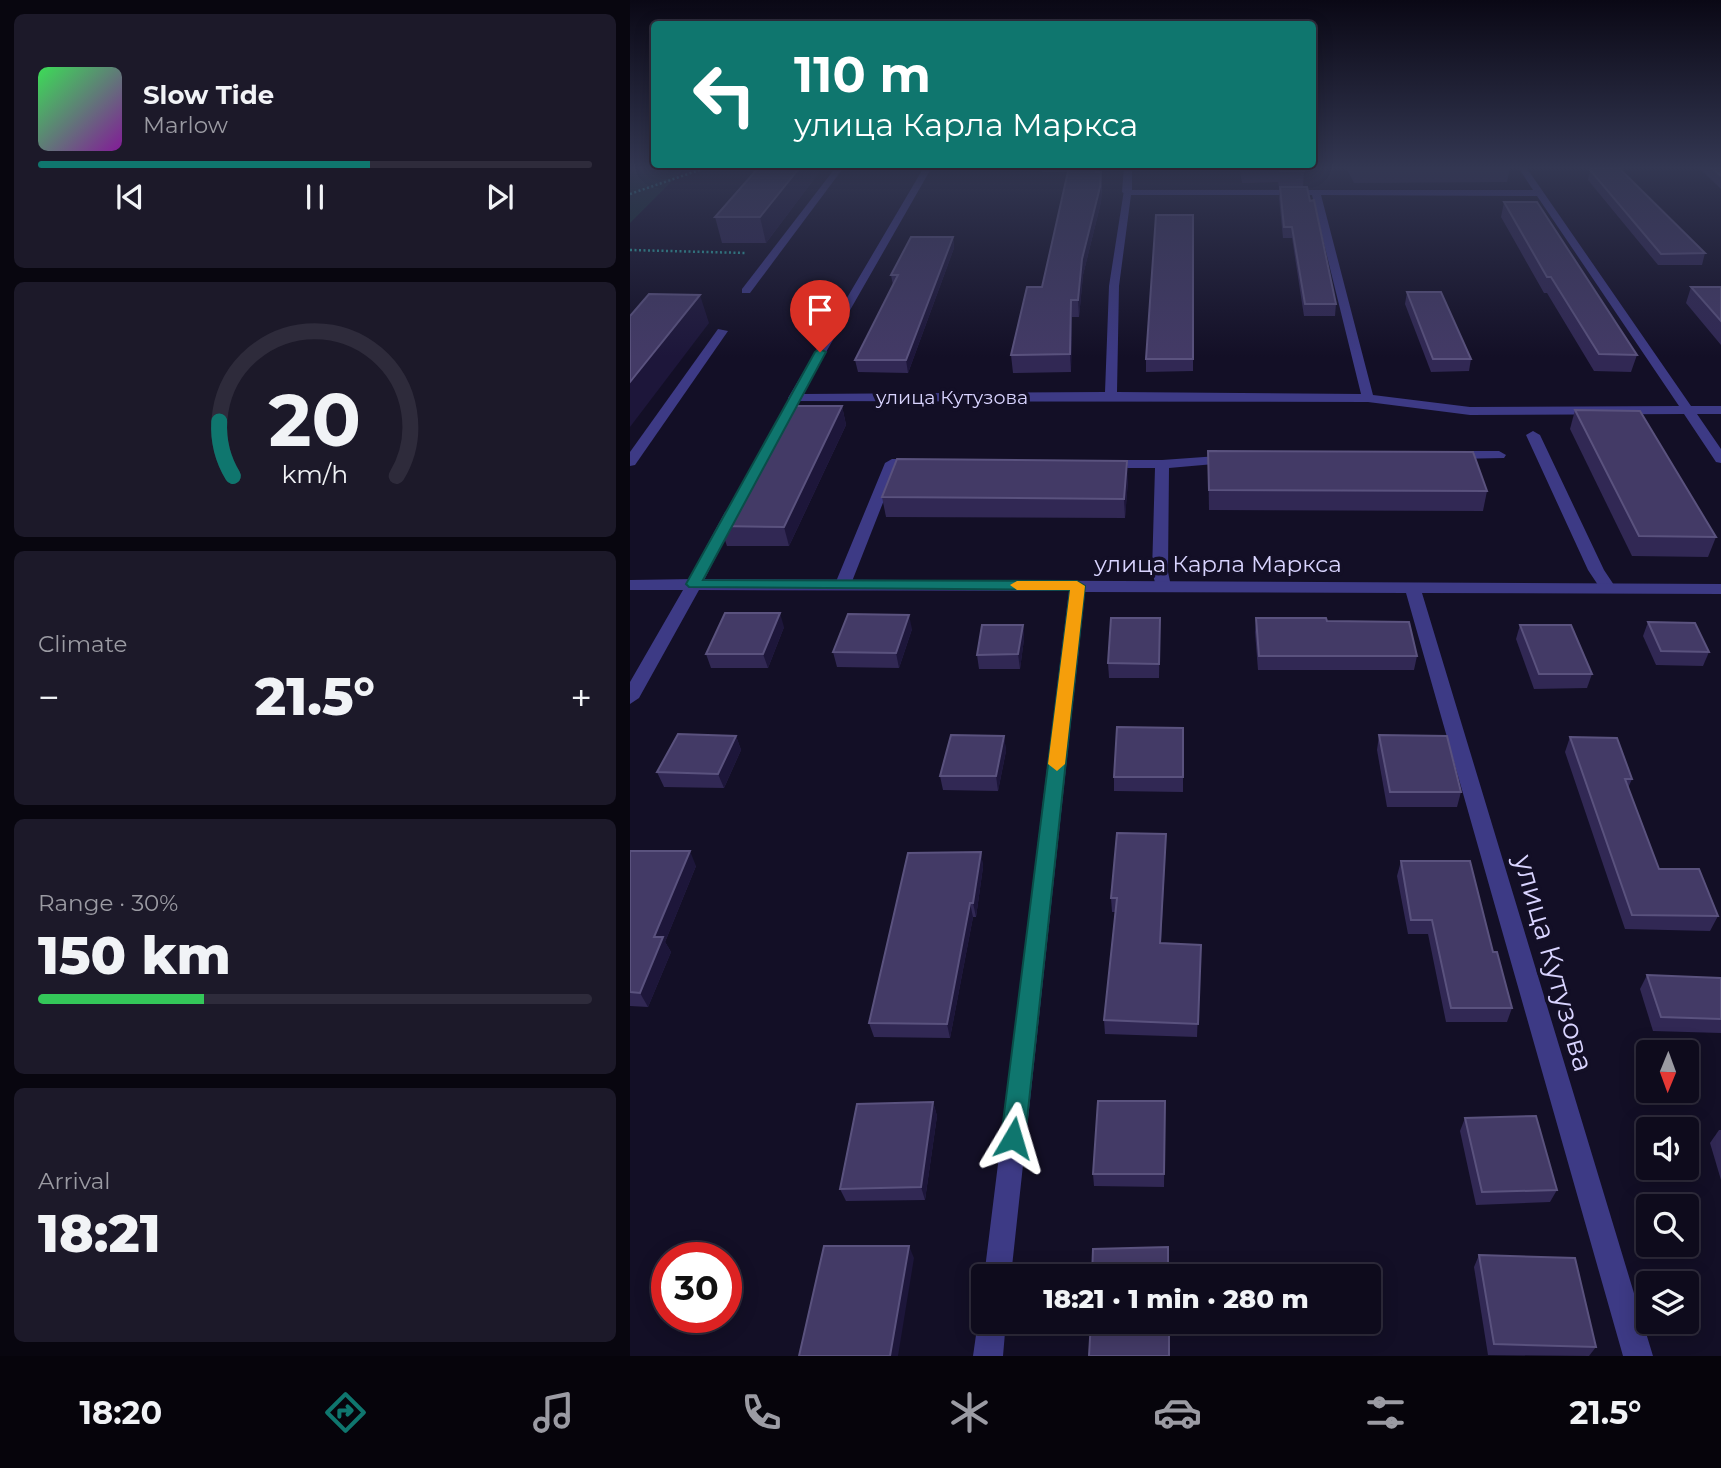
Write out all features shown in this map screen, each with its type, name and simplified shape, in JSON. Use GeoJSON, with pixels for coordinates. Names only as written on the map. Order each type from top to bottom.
{"type":"FeatureCollection","features":[{"type":"Feature","properties":{"kind":"street"},"geometry":{"type":"LineString","coordinates":[[747,290],[792,230]]}},
{"type":"Feature","properties":{"kind":"street","name":"улица Кутузова"},"geometry":{"type":"LineString","coordinates":[[891,230],[790,404],[1111,396],[1368,398],[1470,411],[1721,410]]}},
{"type":"Feature","properties":{"kind":"street"},"geometry":{"type":"LineString","coordinates":[[1111,396],[1114,286],[1122,230]]}},
{"type":"Feature","properties":{"kind":"street"},"geometry":{"type":"LineString","coordinates":[[1325,230],[1368,398]]}},
{"type":"Feature","properties":{"kind":"street"},"geometry":{"type":"LineString","coordinates":[[1563,230],[1721,459]]}},
{"type":"Feature","properties":{"kind":"street"},"geometry":{"type":"LineString","coordinates":[[630,462],[722,331]]}},
{"type":"Feature","properties":{"kind":"street"},"geometry":{"type":"LineString","coordinates":[[1533,435],[1596,570],[1608,588]]}},
{"type":"Feature","properties":{"kind":"street"},"geometry":{"type":"LineString","coordinates":[[1444,456],[1499,455]]}},
{"type":"Feature","properties":{"kind":"street"},"geometry":{"type":"LineString","coordinates":[[1082,463],[1163,464],[1251,457]]}},
{"type":"Feature","properties":{"kind":"street"},"geometry":{"type":"LineString","coordinates":[[843,584],[892,463],[933,463]]}},
{"type":"Feature","properties":{"kind":"street"},"geometry":{"type":"LineString","coordinates":[[1163,464],[1160,572],[1163,586]]}},
{"type":"Feature","properties":{"kind":"street"},"geometry":{"type":"LineString","coordinates":[[630,698],[741,495]]}},
{"type":"Feature","properties":{"kind":"street","name":"улица Карла Маркса"},"geometry":{"type":"LineString","coordinates":[[630,585],[1721,589]]}},
{"type":"Feature","properties":{"kind":"street"},"geometry":{"type":"LineString","coordinates":[[998,1264],[1077,586]]}},
{"type":"Feature","properties":{"kind":"street","name":"улица Кутузова"},"geometry":{"type":"LineString","coordinates":[[1412,587],[1638,1356]]}},
{"type":"Feature","properties":{"kind":"street"},"geometry":{"type":"LineString","coordinates":[[988,1356],[991,1334]]}},
{"type":"Feature","properties":{"kind":"path"},"geometry":{"type":"LineString","coordinates":[[630,250],[775,253]]}},
{"type":"Feature","properties":{"kind":"building"},"geometry":{"type":"Polygon","coordinates":[[[1055,230],[1089,230],[1082,259],[1078,300],[1071,300],[1070,354],[1011,355],[1027,287],[1042,287],[1055,230]]]}},
{"type":"Feature","properties":{"kind":"building"},"geometry":{"type":"Polygon","coordinates":[[[1155,230],[1193,230],[1193,359],[1146,359],[1155,230]]]}},
{"type":"Feature","properties":{"kind":"building"},"geometry":{"type":"Polygon","coordinates":[[[1293,230],[1320,230],[1336,304],[1305,304],[1293,230]]]}},
{"type":"Feature","properties":{"kind":"building"},"geometry":{"type":"Polygon","coordinates":[[[1520,230],[1555,230],[1637,355],[1599,354],[1551,277],[1547,277],[1520,230]]]}},
{"type":"Feature","properties":{"kind":"building"},"geometry":{"type":"Polygon","coordinates":[[[1641,230],[1682,230],[1705,253],[1661,254],[1641,230]]]}},
{"type":"Feature","properties":{"kind":"building"},"geometry":{"type":"Polygon","coordinates":[[[911,237],[953,237],[906,360],[855,360],[898,275],[891,275],[911,237]]]}},
{"type":"Feature","properties":{"kind":"building"},"geometry":{"type":"Polygon","coordinates":[[[1691,287],[1721,287],[1721,321],[1691,287]]]}},
{"type":"Feature","properties":{"kind":"building"},"geometry":{"type":"Polygon","coordinates":[[[1407,292],[1441,292],[1471,359],[1433,359],[1407,292]]]}},
{"type":"Feature","properties":{"kind":"building"},"geometry":{"type":"Polygon","coordinates":[[[649,294],[700,295],[630,382],[630,316],[649,294]]]}},
{"type":"Feature","properties":{"kind":"building"},"geometry":{"type":"Polygon","coordinates":[[[788,406],[842,406],[784,527],[720,526],[788,406]]]}},
{"type":"Feature","properties":{"kind":"building"},"geometry":{"type":"Polygon","coordinates":[[[1575,410],[1640,411],[1716,537],[1639,536],[1575,410]]]}},
{"type":"Feature","properties":{"kind":"building"},"geometry":{"type":"Polygon","coordinates":[[[1208,451],[1473,452],[1487,491],[1209,490],[1208,451]]]}},
{"type":"Feature","properties":{"kind":"building"},"geometry":{"type":"Polygon","coordinates":[[[897,459],[1127,461],[1124,499],[882,497],[897,459]]]}},
{"type":"Feature","properties":{"kind":"building"},"geometry":{"type":"Polygon","coordinates":[[[725,613],[780,613],[763,654],[706,654],[725,613]]]}},
{"type":"Feature","properties":{"kind":"building"},"geometry":{"type":"Polygon","coordinates":[[[848,614],[909,615],[896,653],[833,652],[848,614]]]}},
{"type":"Feature","properties":{"kind":"building"},"geometry":{"type":"Polygon","coordinates":[[[1111,618],[1160,618],[1159,664],[1108,663],[1111,618]]]}},
{"type":"Feature","properties":{"kind":"building"},"geometry":{"type":"Polygon","coordinates":[[[1256,618],[1409,622],[1417,656],[1259,656],[1256,618]]]}},
{"type":"Feature","properties":{"kind":"building"},"geometry":{"type":"Polygon","coordinates":[[[1648,622],[1695,623],[1709,652],[1661,651],[1648,622]]]}},
{"type":"Feature","properties":{"kind":"building"},"geometry":{"type":"Polygon","coordinates":[[[982,625],[1023,625],[1018,654],[977,655],[982,625]]]}},
{"type":"Feature","properties":{"kind":"building"},"geometry":{"type":"Polygon","coordinates":[[[1520,625],[1571,625],[1592,674],[1539,674],[1520,625]]]}},
{"type":"Feature","properties":{"kind":"building"},"geometry":{"type":"Polygon","coordinates":[[[1117,727],[1183,728],[1183,777],[1114,777],[1117,727]]]}},
{"type":"Feature","properties":{"kind":"building"},"geometry":{"type":"Polygon","coordinates":[[[678,734],[736,736],[718,774],[657,772],[678,734]]]}},
{"type":"Feature","properties":{"kind":"building"},"geometry":{"type":"Polygon","coordinates":[[[951,735],[1004,736],[996,776],[940,776],[951,735]]]}},
{"type":"Feature","properties":{"kind":"building"},"geometry":{"type":"Polygon","coordinates":[[[1379,735],[1447,736],[1461,792],[1390,792],[1379,735]]]}},
{"type":"Feature","properties":{"kind":"building"},"geometry":{"type":"Polygon","coordinates":[[[1570,737],[1617,738],[1632,779],[1625,779],[1659,869],[1699,869],[1718,916],[1632,915],[1570,737]]]}},
{"type":"Feature","properties":{"kind":"building"},"geometry":{"type":"Polygon","coordinates":[[[1117,833],[1166,834],[1160,943],[1201,945],[1198,1024],[1104,1020],[1117,898],[1111,898],[1117,833]]]}},
{"type":"Feature","properties":{"kind":"building"},"geometry":{"type":"Polygon","coordinates":[[[630,851],[690,851],[654,937],[663,937],[640,993],[630,992],[630,851]]]}},
{"type":"Feature","properties":{"kind":"building"},"geometry":{"type":"Polygon","coordinates":[[[981,852],[947,1024],[869,1023],[908,853],[981,852]]]}},
{"type":"Feature","properties":{"kind":"building"},"geometry":{"type":"Polygon","coordinates":[[[1401,861],[1470,861],[1493,952],[1497,952],[1512,1008],[1451,1008],[1432,920],[1411,920],[1401,861]]]}},
{"type":"Feature","properties":{"kind":"building"},"geometry":{"type":"Polygon","coordinates":[[[1647,975],[1721,978],[1721,1019],[1661,1017],[1647,975]]]}},
{"type":"Feature","properties":{"kind":"building"},"geometry":{"type":"Polygon","coordinates":[[[1098,1101],[1165,1101],[1164,1174],[1093,1174],[1098,1101]]]}},
{"type":"Feature","properties":{"kind":"building"},"geometry":{"type":"Polygon","coordinates":[[[933,1102],[921,1187],[840,1189],[857,1104],[933,1102]]]}},
{"type":"Feature","properties":{"kind":"building"},"geometry":{"type":"Polygon","coordinates":[[[1536,1116],[1557,1190],[1482,1192],[1465,1118],[1536,1116]]]}},
{"type":"Feature","properties":{"kind":"building"},"geometry":{"type":"Polygon","coordinates":[[[824,1246],[909,1246],[890,1356],[799,1356],[824,1246]]]}},
{"type":"Feature","properties":{"kind":"building"},"geometry":{"type":"Polygon","coordinates":[[[1168,1247],[1168,1264],[1092,1264],[1093,1249],[1168,1247]]]}},
{"type":"Feature","properties":{"kind":"building"},"geometry":{"type":"Polygon","coordinates":[[[1479,1255],[1575,1258],[1596,1347],[1494,1344],[1479,1255]]]}},
{"type":"Feature","properties":{"kind":"building"},"geometry":{"type":"Polygon","coordinates":[[[1090,1334],[1169,1334],[1169,1356],[1089,1356],[1090,1334]]]}},
{"type":"Feature","properties":{"kind":"slow traffic"},"geometry":{"type":"LineString","coordinates":[[1017,585],[1077,586],[1057,764]]}},
{"type":"Feature","properties":{"kind":"route"},"geometry":{"type":"LineString","coordinates":[[820,352],[694,584],[1077,586],[1013,1138]]}}]}
